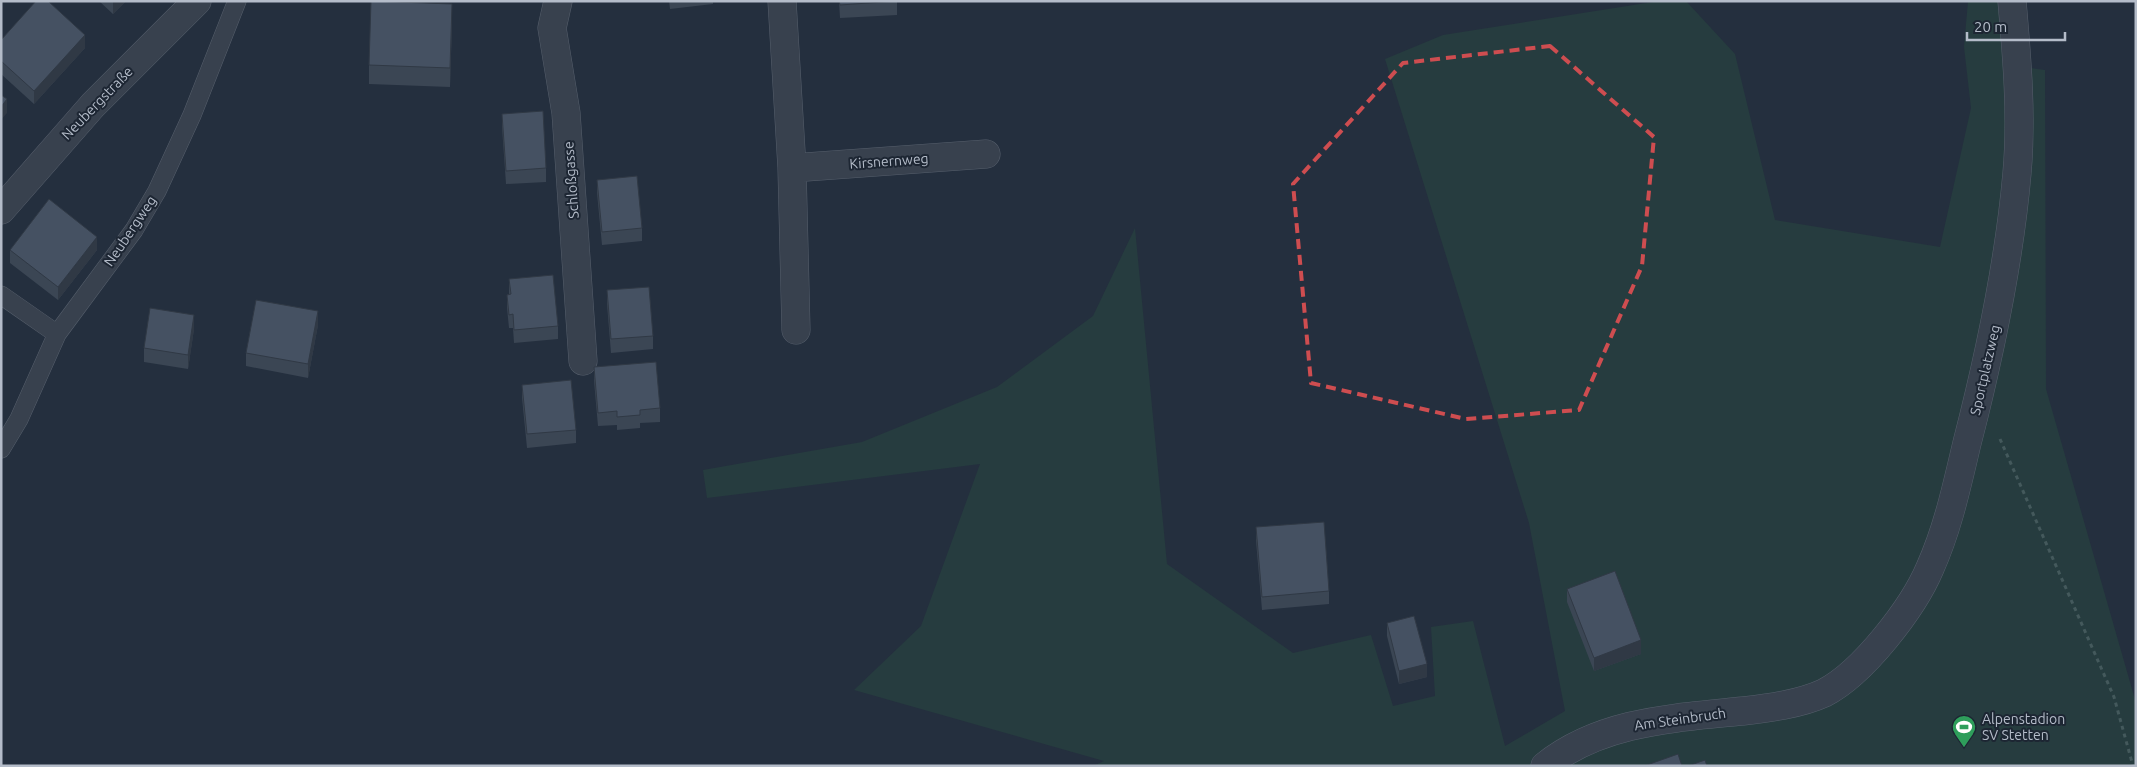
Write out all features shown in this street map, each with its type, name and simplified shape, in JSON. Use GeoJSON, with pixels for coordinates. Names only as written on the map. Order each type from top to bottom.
{"type":"FeatureCollection","features":[{"type":"Feature","properties":{"kind":"street","name":"Neubergstraße"},"geometry":{"type":"LineString","coordinates":[[1,210],[93,105],[197,1]]}},
{"type":"Feature","properties":{"kind":"street","name":"Schloßgasse"},"geometry":{"type":"LineString","coordinates":[[558,1],[552,28],[566,113],[583,361]]}},
{"type":"Feature","properties":{"kind":"street"},"geometry":{"type":"LineString","coordinates":[[782,1],[792,168],[796,330]]}},
{"type":"Feature","properties":{"kind":"street","name":"Sportplatzweg"},"geometry":{"type":"LineString","coordinates":[[1823,693],[1846,678],[1866,659],[1888,633],[1910,602],[1929,571],[1951,507],[1996,322],[2008,247],[2017,170],[2018,106],[2012,1]]}},
{"type":"Feature","properties":{"kind":"street","name":"Kirsnernweg"},"geometry":{"type":"LineString","coordinates":[[792,168],[986,154]]}},
{"type":"Feature","properties":{"kind":"street","name":"Am Steinbruch"},"geometry":{"type":"LineString","coordinates":[[1545,766],[1573,748],[1610,732],[1670,719],[1781,705],[1823,693]]}},
{"type":"Feature","properties":{"kind":"lane","name":"Neubergweg"},"geometry":{"type":"LineString","coordinates":[[1,449],[18,419],[57,334],[134,230],[157,191],[192,116],[237,1]]}},
{"type":"Feature","properties":{"kind":"lane"},"geometry":{"type":"LineString","coordinates":[[1,295],[57,334]]}},
{"type":"Feature","properties":{"kind":"path"},"geometry":{"type":"LineString","coordinates":[[2000,438],[2114,697],[2133,766]]}},
{"type":"Feature","properties":{"kind":"highlighted area"},"geometry":{"type":"Polygon","coordinates":[[[1550,46],[1654,137],[1642,266],[1579,410],[1466,419],[1311,383],[1293,184],[1403,63],[1550,46]]]}},
{"type":"Feature","properties":{"kind":"green space"},"geometry":{"type":"Polygon","coordinates":[[[1659,1],[1686,1],[1735,54],[1775,220],[1940,247],[1971,108],[1964,47],[1968,1],[2004,1],[2003,64],[2045,70],[2046,389],[2136,703],[2136,766],[1093,766],[1104,761],[854,690],[921,626],[980,464],[707,498],[703,470],[862,442],[997,387],[1093,316],[1135,228],[1167,564],[1293,653],[1371,635],[1393,706],[1435,696],[1431,627],[1473,621],[1505,746],[1565,711],[1529,523],[1385,59],[1443,35],[1659,1]]]}},
{"type":"Feature","properties":{"kind":"building"},"geometry":{"type":"Polygon","coordinates":[[[36,1],[48,1],[85,35],[34,91],[1,61],[1,40],[36,1]]]}},
{"type":"Feature","properties":{"kind":"building"},"geometry":{"type":"Polygon","coordinates":[[[371,1],[452,4],[450,68],[369,65],[371,1]]]}},
{"type":"Feature","properties":{"kind":"building"},"geometry":{"type":"Polygon","coordinates":[[[839,1],[897,1],[840,5],[839,1]]]}},
{"type":"Feature","properties":{"kind":"building"},"geometry":{"type":"Polygon","coordinates":[[[1,95],[7,99],[1,107],[1,95]]]}},
{"type":"Feature","properties":{"kind":"building"},"geometry":{"type":"Polygon","coordinates":[[[543,111],[546,168],[506,171],[502,114],[543,111]]]}},
{"type":"Feature","properties":{"kind":"building"},"geometry":{"type":"Polygon","coordinates":[[[637,176],[642,228],[602,232],[597,180],[637,176]]]}},
{"type":"Feature","properties":{"kind":"building"},"geometry":{"type":"Polygon","coordinates":[[[49,199],[97,237],[58,287],[10,250],[49,199]]]}},
{"type":"Feature","properties":{"kind":"building"},"geometry":{"type":"Polygon","coordinates":[[[553,275],[558,326],[514,330],[513,314],[509,315],[507,295],[511,294],[509,279],[553,275]]]}},
{"type":"Feature","properties":{"kind":"building"},"geometry":{"type":"Polygon","coordinates":[[[649,287],[653,336],[611,339],[607,290],[649,287]]]}},
{"type":"Feature","properties":{"kind":"building"},"geometry":{"type":"Polygon","coordinates":[[[256,300],[318,311],[308,364],[246,353],[256,300]]]}},
{"type":"Feature","properties":{"kind":"building"},"geometry":{"type":"Polygon","coordinates":[[[150,308],[194,315],[188,355],[144,348],[150,308]]]}},
{"type":"Feature","properties":{"kind":"building"},"geometry":{"type":"Polygon","coordinates":[[[656,362],[660,408],[640,410],[640,415],[617,417],[617,411],[598,413],[594,367],[656,362]]]}},
{"type":"Feature","properties":{"kind":"building"},"geometry":{"type":"Polygon","coordinates":[[[571,380],[576,430],[527,434],[522,385],[571,380]]]}},
{"type":"Feature","properties":{"kind":"building"},"geometry":{"type":"Polygon","coordinates":[[[1324,522],[1329,591],[1262,597],[1256,527],[1324,522]]]}},
{"type":"Feature","properties":{"kind":"building"},"geometry":{"type":"Polygon","coordinates":[[[1615,571],[1641,640],[1594,658],[1567,589],[1615,571]]]}},
{"type":"Feature","properties":{"kind":"building"},"geometry":{"type":"Polygon","coordinates":[[[1414,616],[1427,664],[1399,671],[1387,623],[1414,616]]]}},
{"type":"Feature","properties":{"kind":"building"},"geometry":{"type":"Polygon","coordinates":[[[1678,754],[1682,766],[1644,766],[1678,754]]]}},
{"type":"Feature","properties":{"kind":"building"},"geometry":{"type":"Polygon","coordinates":[[[1705,760],[1707,766],[1688,766],[1705,760]]]}},
{"type":"Feature","properties":{"kind":"place","name":"Alpenstadion SV Stetten"},"geometry":{"type":"Point","coordinates":[1964,748]}}]}
